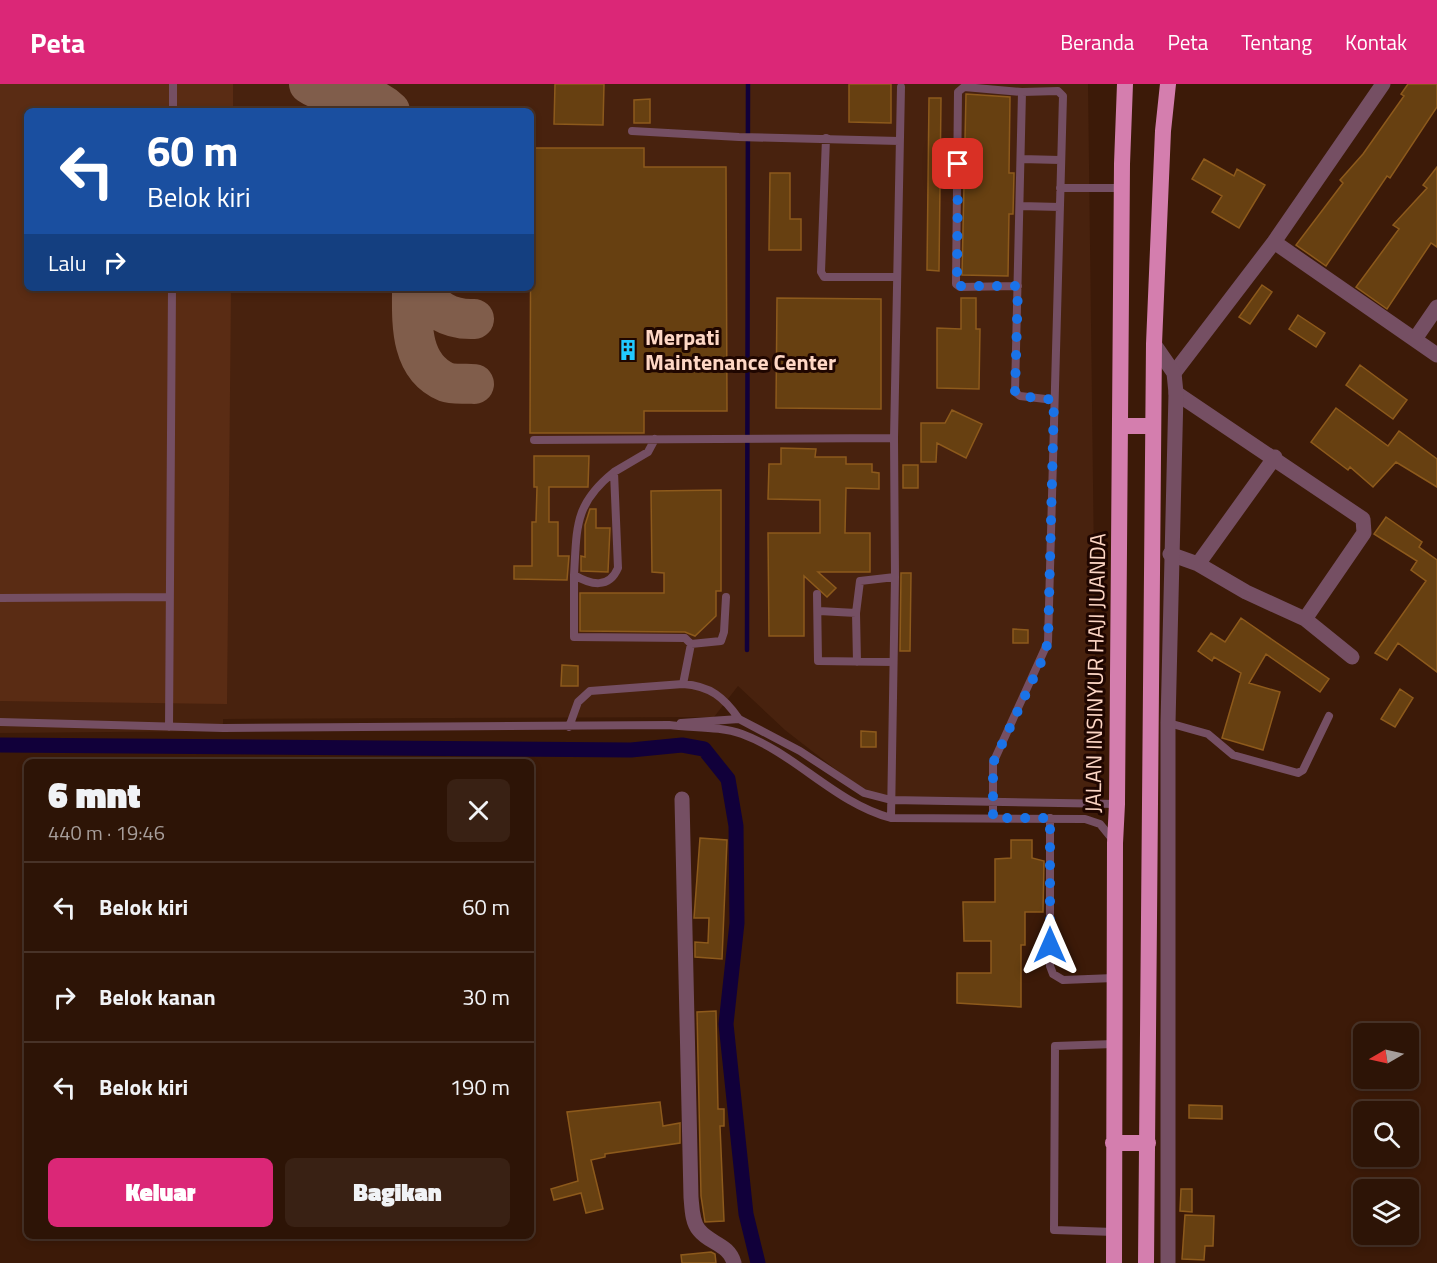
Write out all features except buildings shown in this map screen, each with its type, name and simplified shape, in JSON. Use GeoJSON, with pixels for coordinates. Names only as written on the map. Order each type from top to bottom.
{"type":"FeatureCollection","features":[{"type":"Feature","properties":{"kind":"highway","name":"JALAN INSINYUR HAJI JUANDA"},"geometry":{"type":"LineString","coordinates":[[1114,1263],[1114,843],[1117,804],[1122,188],[1125,84]]}},
{"type":"Feature","properties":{"kind":"highway"},"geometry":{"type":"LineString","coordinates":[[1146,1263],[1154,344],[1163,131],[1168,84]]}},
{"type":"Feature","properties":{"kind":"highway"},"geometry":{"type":"LineString","coordinates":[[1120,426],[1153,426]]}},
{"type":"Feature","properties":{"kind":"highway"},"geometry":{"type":"LineString","coordinates":[[1113,1143],[1148,1143]]}},
{"type":"Feature","properties":{"kind":"street"},"geometry":{"type":"LineString","coordinates":[[1174,373],[1274,242],[1383,84]]}},
{"type":"Feature","properties":{"kind":"street"},"geometry":{"type":"LineString","coordinates":[[1274,242],[1437,355]]}},
{"type":"Feature","properties":{"kind":"street"},"geometry":{"type":"LineString","coordinates":[[1415,339],[1437,307]]}},
{"type":"Feature","properties":{"kind":"street"},"geometry":{"type":"LineString","coordinates":[[1154,344],[1174,373],[1176,393],[1170,554],[1168,723],[1168,1263]]}},
{"type":"Feature","properties":{"kind":"street"},"geometry":{"type":"LineString","coordinates":[[1176,393],[1275,457],[1360,516],[1365,523],[1364,533],[1305,619]]}},
{"type":"Feature","properties":{"kind":"street"},"geometry":{"type":"LineString","coordinates":[[1198,564],[1275,457]]}},
{"type":"Feature","properties":{"kind":"street"},"geometry":{"type":"LineString","coordinates":[[1170,554],[1198,564],[1246,592],[1305,619],[1352,657]]}},
{"type":"Feature","properties":{"kind":"street"},"geometry":{"type":"LineString","coordinates":[[682,799],[692,1205],[694,1222],[698,1230],[726,1248],[734,1263]]}},
{"type":"Feature","properties":{"kind":"lane"},"geometry":{"type":"LineString","coordinates":[[173,84],[173,108]]}},
{"type":"Feature","properties":{"kind":"lane"},"geometry":{"type":"LineString","coordinates":[[891,818],[895,578],[894,438],[901,87]]}},
{"type":"Feature","properties":{"kind":"lane"},"geometry":{"type":"LineString","coordinates":[[993,818],[992,769],[1048,642],[1061,93],[964,87],[958,92],[956,284],[960,287],[1018,286]]}},
{"type":"Feature","properties":{"kind":"lane"},"geometry":{"type":"LineString","coordinates":[[1023,92],[1015,392],[1020,396],[1054,400]]}},
{"type":"Feature","properties":{"kind":"lane"},"geometry":{"type":"LineString","coordinates":[[632,131],[739,137],[899,141]]}},
{"type":"Feature","properties":{"kind":"lane"},"geometry":{"type":"LineString","coordinates":[[826,138],[821,272],[824,277],[831,278],[897,277]]}},
{"type":"Feature","properties":{"kind":"lane"},"geometry":{"type":"LineString","coordinates":[[1021,159],[1060,160]]}},
{"type":"Feature","properties":{"kind":"lane"},"geometry":{"type":"LineString","coordinates":[[1060,188],[1122,188]]}},
{"type":"Feature","properties":{"kind":"lane"},"geometry":{"type":"LineString","coordinates":[[1020,206],[1060,207]]}},
{"type":"Feature","properties":{"kind":"lane"},"geometry":{"type":"LineString","coordinates":[[169,727],[172,291]]}},
{"type":"Feature","properties":{"kind":"lane"},"geometry":{"type":"LineString","coordinates":[[534,440],[894,438]]}},
{"type":"Feature","properties":{"kind":"lane"},"geometry":{"type":"LineString","coordinates":[[655,439],[640,458],[614,472],[598,485],[580,511],[574,575],[574,637],[685,639],[691,644],[721,641],[724,632],[726,597]]}},
{"type":"Feature","properties":{"kind":"lane"},"geometry":{"type":"LineString","coordinates":[[574,575],[587,582],[606,583],[614,579],[618,568],[614,472]]}},
{"type":"Feature","properties":{"kind":"lane"},"geometry":{"type":"LineString","coordinates":[[856,662],[856,613],[860,581],[895,578]]}},
{"type":"Feature","properties":{"kind":"lane"},"geometry":{"type":"LineString","coordinates":[[817,594],[819,611],[816,657],[818,661],[894,662]]}},
{"type":"Feature","properties":{"kind":"lane"},"geometry":{"type":"LineString","coordinates":[[0,597],[169,597]]}},
{"type":"Feature","properties":{"kind":"lane"},"geometry":{"type":"LineString","coordinates":[[819,611],[856,613]]}},
{"type":"Feature","properties":{"kind":"lane"},"geometry":{"type":"LineString","coordinates":[[683,684],[691,644]]}},
{"type":"Feature","properties":{"kind":"lane"},"geometry":{"type":"LineString","coordinates":[[569,727],[578,702],[590,691],[683,684],[698,685],[719,694],[727,700],[739,719]]}},
{"type":"Feature","properties":{"kind":"lane"},"geometry":{"type":"LineString","coordinates":[[1150,717],[1208,734],[1233,755],[1298,773],[1302,770],[1329,716]]}},
{"type":"Feature","properties":{"kind":"lane"},"geometry":{"type":"LineString","coordinates":[[0,722],[169,727],[569,727],[669,725],[708,719],[739,719],[800,751],[864,793],[891,800],[1117,804]]}},
{"type":"Feature","properties":{"kind":"lane"},"geometry":{"type":"LineString","coordinates":[[669,725],[743,734],[773,750],[856,804],[891,818],[1050,818],[1094,821],[1100,824],[1114,843]]}},
{"type":"Feature","properties":{"kind":"lane"},"geometry":{"type":"LineString","coordinates":[[1050,818],[1050,966],[1053,974],[1063,980],[1114,978]]}},
{"type":"Feature","properties":{"kind":"lane"},"geometry":{"type":"LineString","coordinates":[[1114,1044],[1055,1046],[1054,1230],[1114,1232]]}},
{"type":"Feature","properties":{"kind":"shaded area"},"geometry":{"type":"Polygon","coordinates":[[[0,84],[1088,84],[1097,802],[880,797],[848,779],[785,730],[738,686],[714,717],[223,719],[223,731],[0,733],[0,84]]]}},
{"type":"Feature","properties":{"kind":"shaded area"},"geometry":{"type":"Polygon","coordinates":[[[0,84],[233,84],[233,108],[24,108],[24,291],[231,291],[227,704],[0,701],[0,84]]]}},
{"type":"Feature","properties":{"kind":"waterway"},"geometry":{"type":"LineString","coordinates":[[747,650],[748,84]]}},
{"type":"Feature","properties":{"kind":"waterway"},"geometry":{"type":"LineString","coordinates":[[0,745],[631,750],[682,745],[704,749],[728,779],[736,826],[737,923],[726,1024],[746,1214],[758,1263]]}},
{"type":"Feature","properties":{"kind":"taxiway"},"geometry":{"type":"LineString","coordinates":[[309,84],[329,92],[370,99],[386,108]]}},
{"type":"Feature","properties":{"kind":"taxiway"},"geometry":{"type":"LineString","coordinates":[[412,291],[415,341],[425,365],[434,375],[446,382],[474,384]]}},
{"type":"Feature","properties":{"kind":"taxiway"},"geometry":{"type":"LineString","coordinates":[[423,291],[430,302],[442,312],[457,318],[474,319]]}},
{"type":"Feature","properties":{"kind":"place","name":"Merpati Maintenance Center"},"geometry":{"type":"Point","coordinates":[628,350]}},
{"type":"Feature","properties":{"kind":"route"},"geometry":{"type":"LineString","coordinates":[[958,164],[956,284],[960,287],[1018,286],[1015,392],[1020,396],[1054,400],[1048,642],[1043,658],[993,763],[992,803],[993,818],[1050,818],[1050,945]]}}]}
